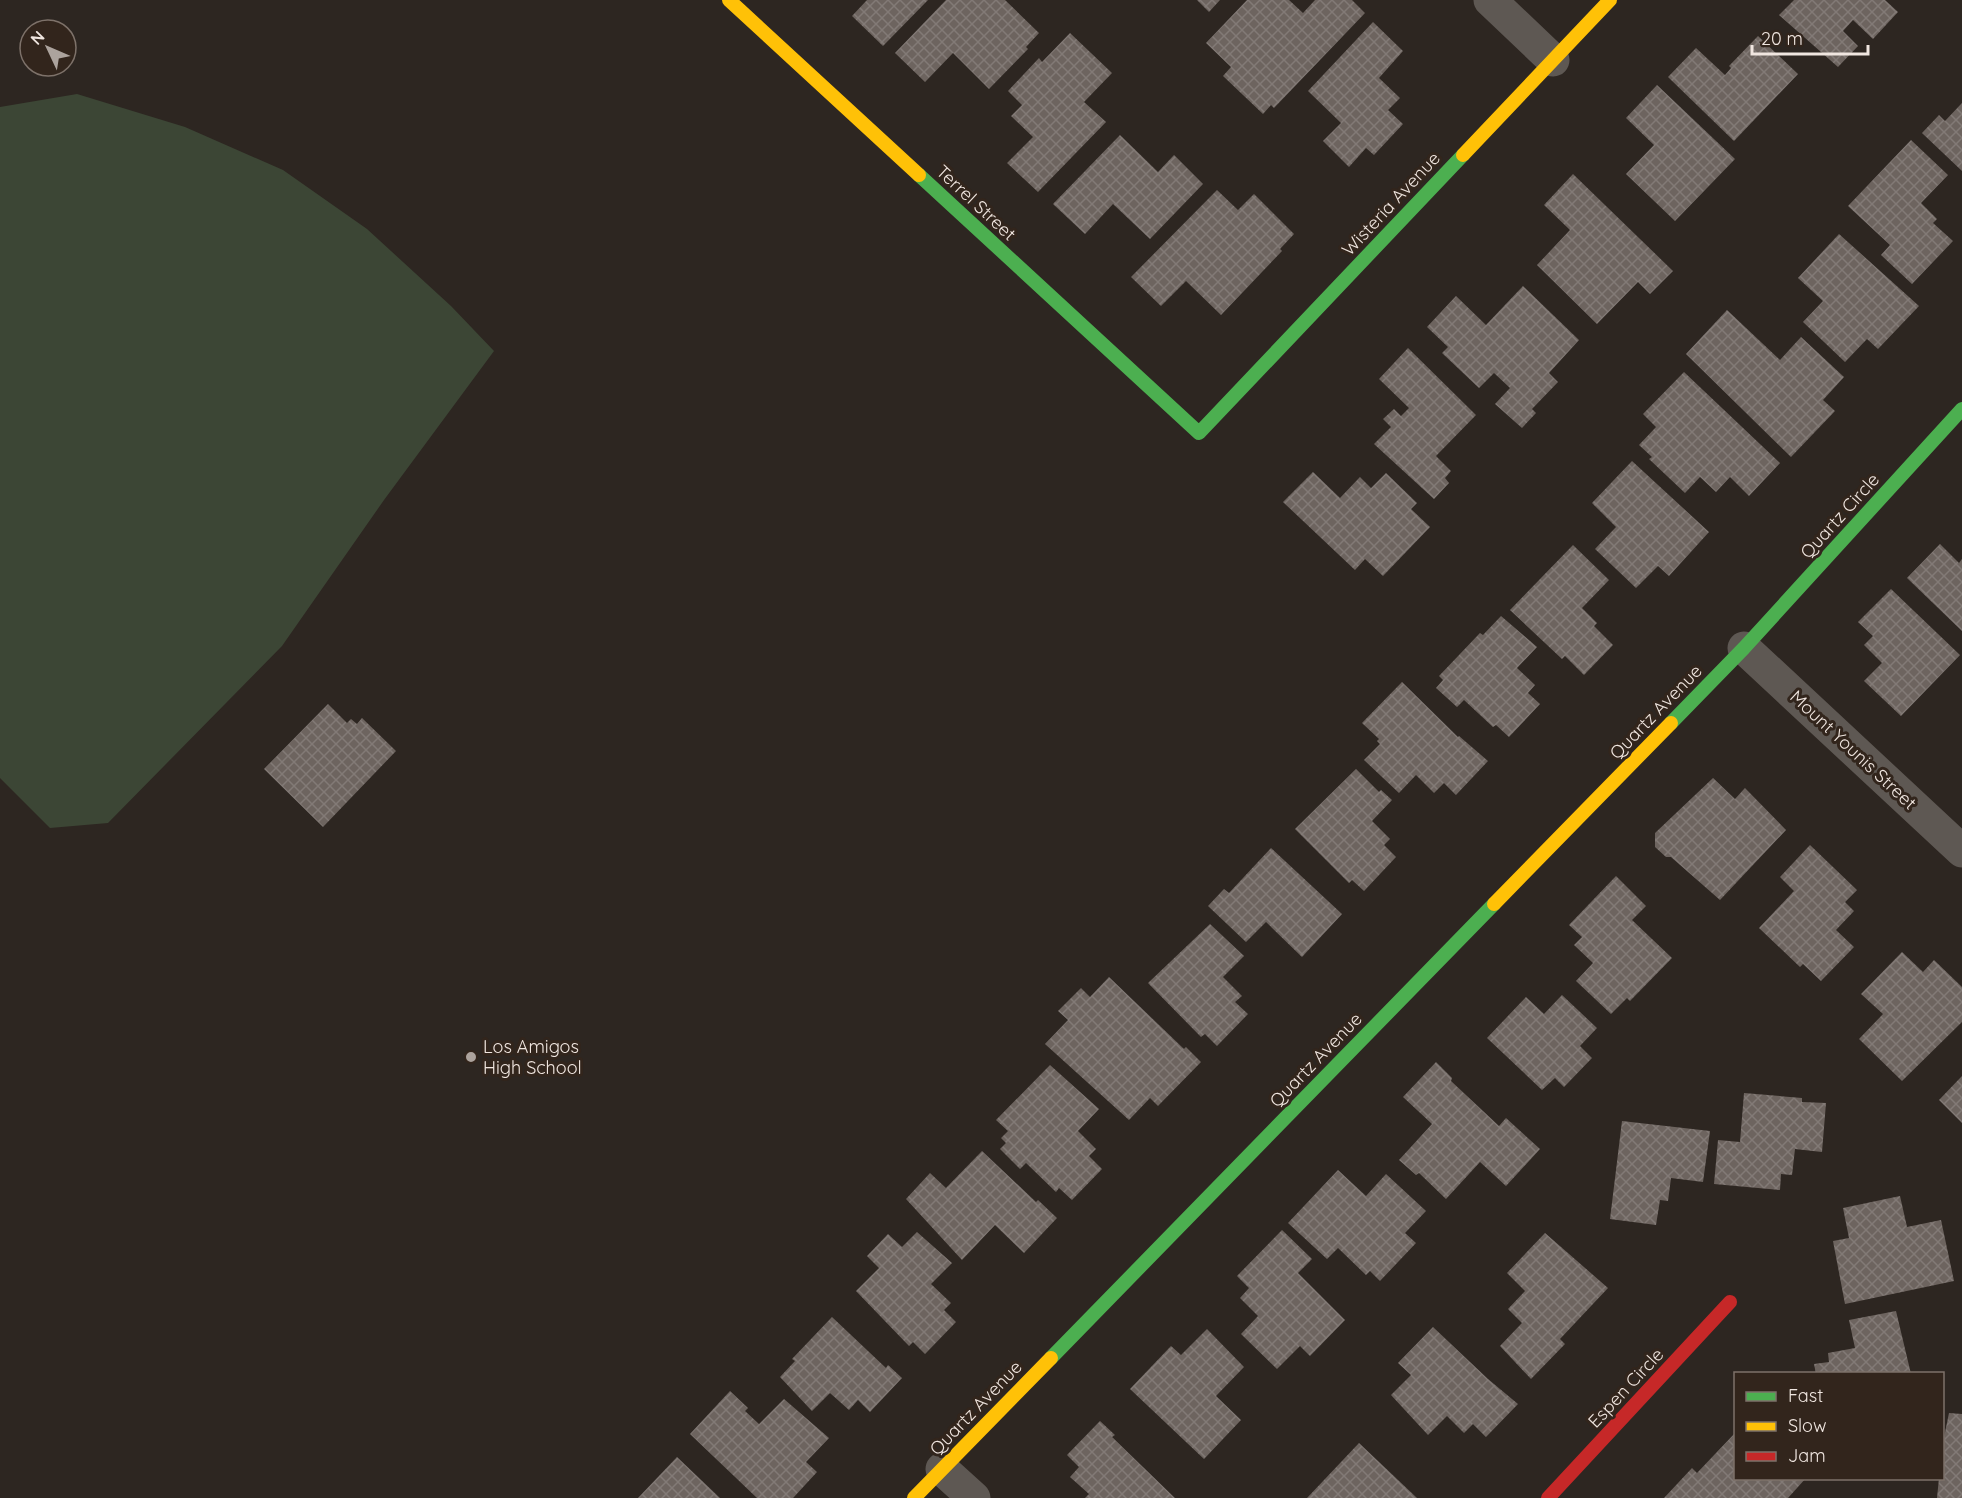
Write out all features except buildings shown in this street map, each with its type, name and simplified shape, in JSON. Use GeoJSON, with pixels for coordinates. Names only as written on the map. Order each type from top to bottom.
{"type":"FeatureCollection","features":[{"type":"Feature","properties":{"kind":"street","name":"Terrel Street"},"geometry":{"type":"LineString","coordinates":[[729,0],[1199,433]]}},
{"type":"Feature","properties":{"kind":"street"},"geometry":{"type":"LineString","coordinates":[[1490,0],[1553,60]]}},
{"type":"Feature","properties":{"kind":"street","name":"Wisteria Avenue"},"geometry":{"type":"LineString","coordinates":[[1199,433],[1610,0]]}},
{"type":"Feature","properties":{"kind":"street","name":"Quartz Circle"},"geometry":{"type":"LineString","coordinates":[[1744,648],[1962,409]]}},
{"type":"Feature","properties":{"kind":"street","name":"Mount Younis Street"},"geometry":{"type":"LineString","coordinates":[[1744,648],[1962,851]]}},
{"type":"Feature","properties":{"kind":"street","name":"Quartz Avenue"},"geometry":{"type":"LineString","coordinates":[[914,1498],[1744,648]]}},
{"type":"Feature","properties":{"kind":"street","name":"Espen Circle"},"geometry":{"type":"LineString","coordinates":[[1548,1498],[1730,1302]]}},
{"type":"Feature","properties":{"kind":"street"},"geometry":{"type":"LineString","coordinates":[[942,1469],[974,1498]]}},
{"type":"Feature","properties":{"kind":"green space"},"geometry":{"type":"Polygon","coordinates":[[[77,94],[185,127],[283,170],[367,229],[451,306],[494,351],[384,500],[282,646],[108,823],[50,828],[0,778],[0,107],[77,94]]]}},
{"type":"Feature","properties":{"kind":"traffic: fast"},"geometry":{"type":"LineString","coordinates":[[919,175],[1199,433],[1463,155]]}},
{"type":"Feature","properties":{"kind":"traffic: fast"},"geometry":{"type":"LineString","coordinates":[[1671,723],[1744,648],[1962,409]]}},
{"type":"Feature","properties":{"kind":"traffic: fast"},"geometry":{"type":"LineString","coordinates":[[1051,1358],[1494,904]]}},
{"type":"Feature","properties":{"kind":"traffic: slow"},"geometry":{"type":"LineString","coordinates":[[729,0],[919,175]]}},
{"type":"Feature","properties":{"kind":"traffic: slow"},"geometry":{"type":"LineString","coordinates":[[1463,155],[1610,0]]}},
{"type":"Feature","properties":{"kind":"traffic: slow"},"geometry":{"type":"LineString","coordinates":[[1494,904],[1671,723]]}},
{"type":"Feature","properties":{"kind":"traffic: slow"},"geometry":{"type":"LineString","coordinates":[[914,1498],[1051,1358]]}},
{"type":"Feature","properties":{"kind":"traffic: jam"},"geometry":{"type":"LineString","coordinates":[[1548,1498],[1730,1302]]}},
{"type":"Feature","properties":{"kind":"place","name":"Los Amigos High School"},"geometry":{"type":"Point","coordinates":[471,1057]}}]}
